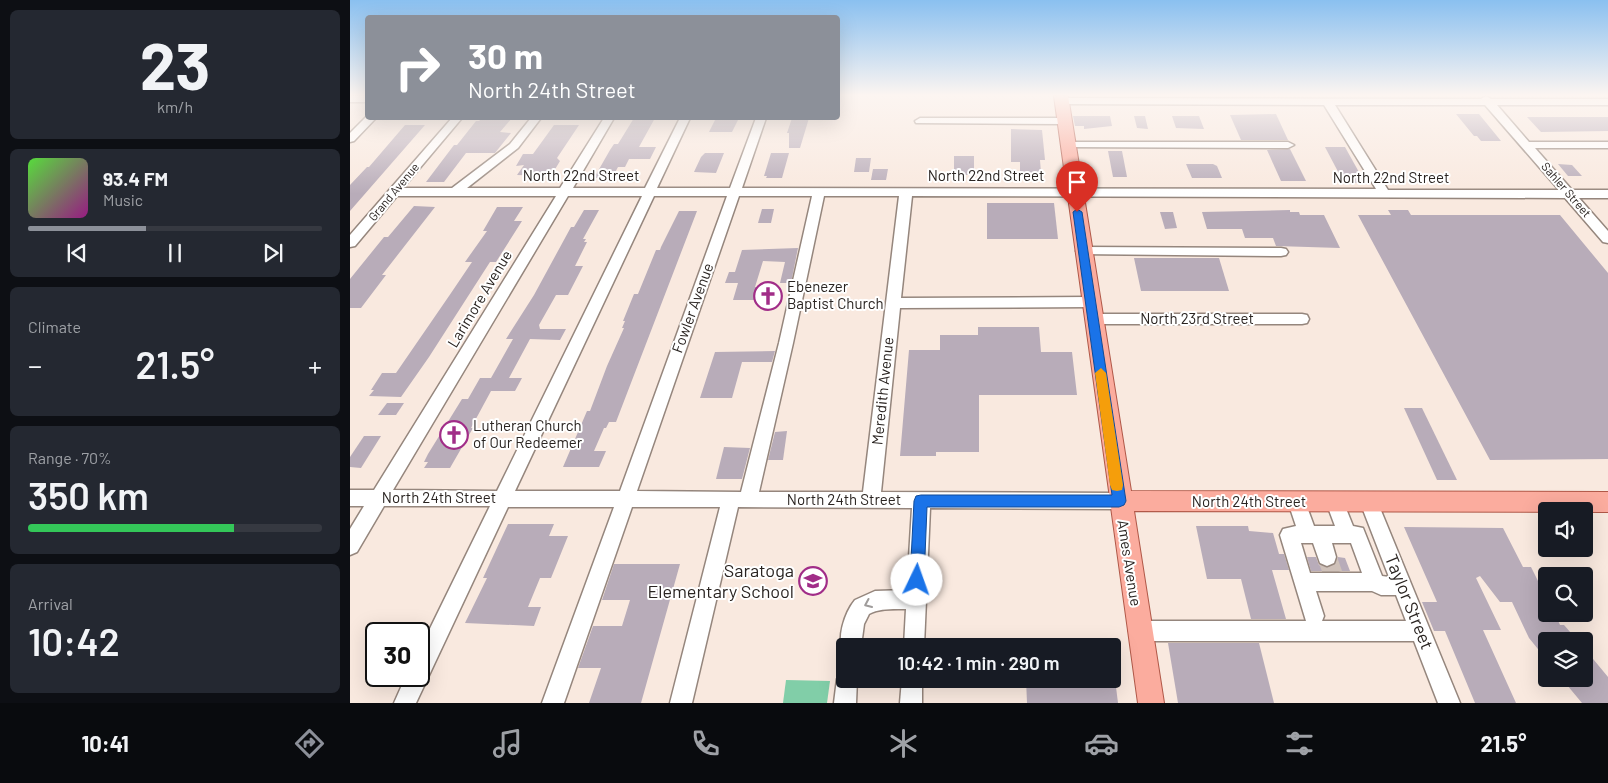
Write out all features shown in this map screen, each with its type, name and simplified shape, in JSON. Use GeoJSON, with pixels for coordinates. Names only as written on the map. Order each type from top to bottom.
{"type":"FeatureCollection","features":[{"type":"Feature","properties":{"kind":"main road","name":"Ames Avenue"},"geometry":{"type":"LineString","coordinates":[[1065,129],[1119,501],[1151,703]]}},
{"type":"Feature","properties":{"kind":"main road","name":"North 24th Street"},"geometry":{"type":"LineString","coordinates":[[1119,501],[1608,502]]}},
{"type":"Feature","properties":{"kind":"street"},"geometry":{"type":"LineString","coordinates":[[350,139],[360,129]]}},
{"type":"Feature","properties":{"kind":"street","name":"Grand Avenue"},"geometry":{"type":"LineString","coordinates":[[350,243],[448,129]]}},
{"type":"Feature","properties":{"kind":"street"},"geometry":{"type":"LineString","coordinates":[[455,192],[514,146],[528,129]]}},
{"type":"Feature","properties":{"kind":"street","name":"Larimore Avenue"},"geometry":{"type":"LineString","coordinates":[[350,546],[603,129]]}},
{"type":"Feature","properties":{"kind":"street"},"geometry":{"type":"LineString","coordinates":[[430,650],[681,129]]}},
{"type":"Feature","properties":{"kind":"street","name":"Fowler Avenue"},"geometry":{"type":"LineString","coordinates":[[554,703],[757,129]]}},
{"type":"Feature","properties":{"kind":"street"},"geometry":{"type":"LineString","coordinates":[[1345,129],[1385,194]]}},
{"type":"Feature","properties":{"kind":"street","name":"Sahler Street"},"geometry":{"type":"LineString","coordinates":[[1513,129],[1608,239]]}},
{"type":"Feature","properties":{"kind":"street"},"geometry":{"type":"LineString","coordinates":[[1068,145],[1288,145]]}},
{"type":"Feature","properties":{"kind":"street"},"geometry":{"type":"LineString","coordinates":[[1527,145],[1608,145]]}},
{"type":"Feature","properties":{"kind":"street","name":"North 22nd Street"},"geometry":{"type":"LineString","coordinates":[[393,192],[1608,194]]}},
{"type":"Feature","properties":{"kind":"street","name":"Meredith Avenue"},"geometry":{"type":"LineString","coordinates":[[871,500],[906,192]]}},
{"type":"Feature","properties":{"kind":"street"},"geometry":{"type":"LineString","coordinates":[[681,703],[740,500],[764,430],[786,343],[819,193]]}},
{"type":"Feature","properties":{"kind":"street"},"geometry":{"type":"LineString","coordinates":[[1082,251],[1281,252]]}},
{"type":"Feature","properties":{"kind":"street","name":"North 23rd Street"},"geometry":{"type":"LineString","coordinates":[[893,303],[1302,319]]}},
{"type":"Feature","properties":{"kind":"street","name":"North 24th Street"},"geometry":{"type":"LineString","coordinates":[[350,498],[1119,501]]}},
{"type":"Feature","properties":{"kind":"street"},"geometry":{"type":"LineString","coordinates":[[914,638],[921,501]]}},
{"type":"Feature","properties":{"kind":"street"},"geometry":{"type":"LineString","coordinates":[[1297,502],[1332,571]]}},
{"type":"Feature","properties":{"kind":"street"},"geometry":{"type":"LineString","coordinates":[[1335,502],[1375,582]]}},
{"type":"Feature","properties":{"kind":"street","name":"Taylor Street"},"geometry":{"type":"LineString","coordinates":[[1368,502],[1449,703]]}},
{"type":"Feature","properties":{"kind":"street"},"geometry":{"type":"LineString","coordinates":[[1314,616],[1289,535],[1381,534]]}},
{"type":"Feature","properties":{"kind":"street"},"geometry":{"type":"LineString","coordinates":[[1304,582],[1332,571],[1375,582],[1380,586],[1401,586]]}},
{"type":"Feature","properties":{"kind":"street"},"geometry":{"type":"LineString","coordinates":[[852,638],[858,610],[865,604],[880,600],[916,600]]}},
{"type":"Feature","properties":{"kind":"street"},"geometry":{"type":"LineString","coordinates":[[1140,631],[1420,631]]}},
{"type":"Feature","properties":{"kind":"street"},"geometry":{"type":"LineString","coordinates":[[404,703],[412,687]]}},
{"type":"Feature","properties":{"kind":"street"},"geometry":{"type":"LineString","coordinates":[[844,703],[846,688]]}},
{"type":"Feature","properties":{"kind":"street"},"geometry":{"type":"LineString","coordinates":[[911,703],[912,688]]}},
{"type":"Feature","properties":{"kind":"green space"},"geometry":{"type":"Polygon","coordinates":[[[786,680],[830,681],[827,703],[783,703],[786,680]]]}},
{"type":"Feature","properties":{"kind":"building"},"geometry":{"type":"Polygon","coordinates":[[[402,129],[422,129],[350,211],[350,185],[369,167],[402,129]]]}},
{"type":"Feature","properties":{"kind":"building"},"geometry":{"type":"Polygon","coordinates":[[[470,129],[503,129],[500,132],[511,133],[495,153],[466,153],[444,182],[426,182],[454,145],[457,145],[470,129]]]}},
{"type":"Feature","properties":{"kind":"building"},"geometry":{"type":"Polygon","coordinates":[[[551,129],[576,129],[557,158],[560,161],[551,176],[517,175],[524,165],[516,166],[523,154],[533,154],[551,129]]]}},
{"type":"Feature","properties":{"kind":"building"},"geometry":{"type":"Polygon","coordinates":[[[627,129],[649,129],[639,147],[656,147],[650,159],[629,159],[625,167],[618,167],[611,180],[594,178],[614,144],[618,144],[627,129]]]}},
{"type":"Feature","properties":{"kind":"building"},"geometry":{"type":"Polygon","coordinates":[[[711,129],[734,129],[732,132],[709,132],[711,129]]]}},
{"type":"Feature","properties":{"kind":"building"},"geometry":{"type":"Polygon","coordinates":[[[788,129],[806,129],[800,148],[789,148],[789,133],[787,133],[788,129]]]}},
{"type":"Feature","properties":{"kind":"building"},"geometry":{"type":"Polygon","coordinates":[[[1011,129],[1042,130],[1045,160],[1040,160],[1041,173],[1020,173],[1020,162],[1011,162],[1011,129]]]}},
{"type":"Feature","properties":{"kind":"building"},"geometry":{"type":"Polygon","coordinates":[[[1236,129],[1283,129],[1288,140],[1241,140],[1236,129]]]}},
{"type":"Feature","properties":{"kind":"building"},"geometry":{"type":"Polygon","coordinates":[[[1468,129],[1491,129],[1501,141],[1481,141],[1477,136],[1474,136],[1468,129]]]}},
{"type":"Feature","properties":{"kind":"building"},"geometry":{"type":"Polygon","coordinates":[[[1538,129],[1608,129],[1608,131],[1541,132],[1538,129]]]}},
{"type":"Feature","properties":{"kind":"building"},"geometry":{"type":"Polygon","coordinates":[[[1325,147],[1345,147],[1365,183],[1344,183],[1325,147]]]}},
{"type":"Feature","properties":{"kind":"building"},"geometry":{"type":"Polygon","coordinates":[[[1290,149],[1306,181],[1281,181],[1267,150],[1290,149]]]}},
{"type":"Feature","properties":{"kind":"building"},"geometry":{"type":"Polygon","coordinates":[[[1108,151],[1122,151],[1127,177],[1113,177],[1108,151]]]}},
{"type":"Feature","properties":{"kind":"building"},"geometry":{"type":"Polygon","coordinates":[[[705,153],[724,153],[716,173],[694,172],[705,153]]]}},
{"type":"Feature","properties":{"kind":"building"},"geometry":{"type":"Polygon","coordinates":[[[771,153],[789,153],[782,178],[766,178],[767,176],[764,176],[771,153]]]}},
{"type":"Feature","properties":{"kind":"building"},"geometry":{"type":"Polygon","coordinates":[[[954,156],[974,156],[974,175],[954,175],[954,156]]]}},
{"type":"Feature","properties":{"kind":"building"},"geometry":{"type":"Polygon","coordinates":[[[856,158],[871,158],[869,172],[854,172],[856,158]]]}},
{"type":"Feature","properties":{"kind":"building"},"geometry":{"type":"Polygon","coordinates":[[[1186,164],[1213,164],[1217,166],[1222,178],[1192,178],[1186,164]]]}},
{"type":"Feature","properties":{"kind":"building"},"geometry":{"type":"Polygon","coordinates":[[[1558,164],[1572,165],[1582,176],[1568,176],[1558,164]]]}},
{"type":"Feature","properties":{"kind":"building"},"geometry":{"type":"Polygon","coordinates":[[[873,169],[888,169],[886,180],[871,180],[873,169]]]}},
{"type":"Feature","properties":{"kind":"building"},"geometry":{"type":"Polygon","coordinates":[[[987,203],[1054,203],[1058,239],[987,239],[987,203]]]}},
{"type":"Feature","properties":{"kind":"building"},"geometry":{"type":"Polygon","coordinates":[[[414,206],[435,207],[382,275],[386,275],[361,308],[350,308],[350,279],[384,237],[388,237],[414,206]]]}},
{"type":"Feature","properties":{"kind":"building"},"geometry":{"type":"Polygon","coordinates":[[[497,207],[523,207],[514,221],[522,221],[496,262],[490,262],[401,397],[369,396],[382,373],[396,373],[449,296],[472,262],[465,262],[487,231],[483,231],[497,207]]]}},
{"type":"Feature","properties":{"kind":"building"},"geometry":{"type":"Polygon","coordinates":[[[762,209],[774,209],[771,223],[758,223],[762,209]]]}},
{"type":"Feature","properties":{"kind":"building"},"geometry":{"type":"Polygon","coordinates":[[[584,210],[599,210],[583,239],[586,239],[584,242],[587,242],[575,266],[583,266],[568,295],[556,295],[539,325],[540,329],[566,329],[560,340],[530,339],[509,378],[522,378],[515,391],[491,391],[471,428],[473,428],[450,468],[424,468],[428,462],[424,462],[428,454],[462,399],[468,399],[480,378],[491,378],[513,339],[506,339],[534,295],[571,227],[574,227],[584,210]]]}},
{"type":"Feature","properties":{"kind":"building"},"geometry":{"type":"Polygon","coordinates":[[[1290,210],[1290,212],[1299,212],[1300,215],[1324,215],[1340,248],[1276,246],[1273,238],[1245,238],[1242,229],[1207,229],[1202,212],[1290,210]]]}},
{"type":"Feature","properties":{"kind":"building"},"geometry":{"type":"Polygon","coordinates":[[[1388,210],[1408,210],[1411,215],[1560,215],[1608,273],[1608,459],[1490,460],[1358,215],[1391,215],[1388,210]]]}},
{"type":"Feature","properties":{"kind":"building"},"geometry":{"type":"Polygon","coordinates":[[[679,211],[697,211],[616,422],[609,422],[606,428],[604,428],[594,451],[606,451],[599,467],[563,467],[587,411],[590,411],[624,328],[622,328],[625,321],[623,321],[634,294],[638,294],[656,250],[660,250],[679,211]]]}},
{"type":"Feature","properties":{"kind":"building"},"geometry":{"type":"Polygon","coordinates":[[[1160,212],[1173,212],[1177,228],[1165,229],[1160,212]]]}},
{"type":"Feature","properties":{"kind":"building"},"geometry":{"type":"Polygon","coordinates":[[[798,248],[791,283],[780,283],[785,262],[763,261],[755,287],[773,287],[769,300],[733,300],[738,283],[725,283],[729,272],[735,272],[742,250],[798,248]]]}},
{"type":"Feature","properties":{"kind":"building"},"geometry":{"type":"Polygon","coordinates":[[[1134,258],[1219,258],[1229,291],[1141,291],[1134,258]]]}},
{"type":"Feature","properties":{"kind":"building"},"geometry":{"type":"Polygon","coordinates":[[[978,327],[1039,327],[1041,352],[1072,352],[1077,395],[979,395],[979,452],[936,452],[936,456],[900,456],[909,350],[940,350],[940,335],[978,335],[978,327]]]}},
{"type":"Feature","properties":{"kind":"building"},"geometry":{"type":"Polygon","coordinates":[[[775,351],[772,362],[742,362],[732,398],[700,398],[715,352],[775,351]]]}},
{"type":"Feature","properties":{"kind":"building"},"geometry":{"type":"Polygon","coordinates":[[[387,403],[404,403],[396,415],[378,415],[387,403]]]}},
{"type":"Feature","properties":{"kind":"building"},"geometry":{"type":"Polygon","coordinates":[[[1404,408],[1422,408],[1457,480],[1437,480],[1404,408]]]}},
{"type":"Feature","properties":{"kind":"building"},"geometry":{"type":"Polygon","coordinates":[[[787,431],[783,460],[768,460],[775,432],[787,431]]]}},
{"type":"Feature","properties":{"kind":"building"},"geometry":{"type":"Polygon","coordinates":[[[364,436],[381,436],[361,468],[350,467],[350,457],[364,436]]]}},
{"type":"Feature","properties":{"kind":"building"},"geometry":{"type":"Polygon","coordinates":[[[724,447],[750,448],[742,479],[716,479],[724,447]]]}},
{"type":"Feature","properties":{"kind":"building"},"geometry":{"type":"Polygon","coordinates":[[[508,524],[554,524],[549,536],[568,536],[551,578],[540,578],[528,607],[541,607],[534,626],[465,623],[487,578],[483,578],[508,524]]]}},
{"type":"Feature","properties":{"kind":"building"},"geometry":{"type":"Polygon","coordinates":[[[1196,526],[1248,526],[1249,531],[1273,533],[1279,554],[1284,554],[1289,570],[1272,570],[1286,619],[1251,619],[1241,579],[1207,579],[1196,526]]]}},
{"type":"Feature","properties":{"kind":"building"},"geometry":{"type":"Polygon","coordinates":[[[1404,527],[1503,528],[1523,567],[1531,567],[1538,581],[1538,622],[1559,622],[1570,632],[1538,632],[1538,649],[1529,638],[1512,602],[1500,602],[1480,576],[1476,578],[1501,630],[1483,630],[1516,703],[1475,703],[1445,631],[1434,631],[1422,602],[1437,602],[1404,527]]]}},
{"type":"Feature","properties":{"kind":"building"},"geometry":{"type":"Polygon","coordinates":[[[1307,557],[1316,557],[1319,565],[1326,568],[1335,565],[1338,557],[1345,558],[1350,571],[1311,571],[1307,557]]]}},
{"type":"Feature","properties":{"kind":"building"},"geometry":{"type":"Polygon","coordinates":[[[614,564],[680,564],[641,703],[589,703],[601,668],[578,668],[593,626],[622,626],[630,600],[602,600],[614,564]]]}},
{"type":"Feature","properties":{"kind":"building"},"geometry":{"type":"Polygon","coordinates":[[[1168,643],[1259,643],[1274,703],[1178,703],[1168,643]]]}},
{"type":"Feature","properties":{"kind":"building"},"geometry":{"type":"Polygon","coordinates":[[[1593,659],[1608,677],[1608,703],[1582,703],[1569,687],[1593,687],[1593,659]]]}},
{"type":"Feature","properties":{"kind":"building"},"geometry":{"type":"Polygon","coordinates":[[[1026,688],[1116,688],[1118,703],[1027,703],[1026,688]]]}},
{"type":"Feature","properties":{"kind":"tunnel"},"geometry":{"type":"LineString","coordinates":[[1327,557],[1333,574]]}},
{"type":"Feature","properties":{"kind":"slow traffic"},"geometry":{"type":"LineString","coordinates":[[1101,373],[1117,485]]}},
{"type":"Feature","properties":{"kind":"place","name":"Ebenezer Baptist Church"},"geometry":{"type":"Point","coordinates":[768,296]}},
{"type":"Feature","properties":{"kind":"place","name":"Lutheran Church of Our Redeemer"},"geometry":{"type":"Point","coordinates":[454,435]}},
{"type":"Feature","properties":{"kind":"place","name":"Saratoga Elementary School"},"geometry":{"type":"Point","coordinates":[813,581]}},
{"type":"Feature","properties":{"kind":"route"},"geometry":{"type":"LineString","coordinates":[[917,580],[921,501],[1119,501],[1077,212]]}}]}
